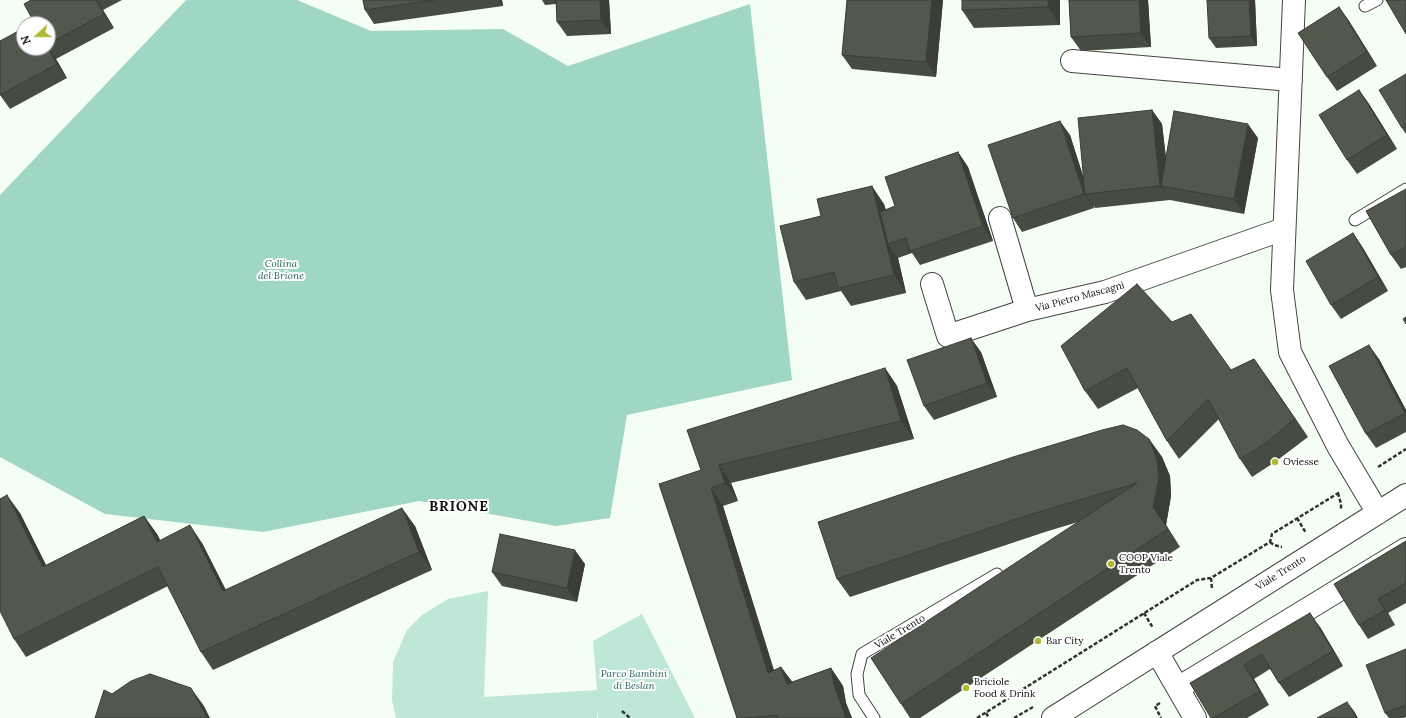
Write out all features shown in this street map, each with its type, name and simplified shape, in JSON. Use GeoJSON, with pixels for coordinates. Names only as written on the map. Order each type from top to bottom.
{"type":"FeatureCollection","features":[{"type":"Feature","properties":{"kind":"street"},"geometry":{"type":"LineString","coordinates":[[1294,0],[1288,177],[1284,229],[1282,290],[1290,352],[1338,446],[1378,513]]}},
{"type":"Feature","properties":{"kind":"street"},"geometry":{"type":"LineString","coordinates":[[1072,61],[1291,80]]}},
{"type":"Feature","properties":{"kind":"street"},"geometry":{"type":"LineString","coordinates":[[1000,218],[1027,310]]}},
{"type":"Feature","properties":{"kind":"street","name":"Via Pietro Mascagni"},"geometry":{"type":"LineString","coordinates":[[932,284],[948,336],[1027,310],[1105,292],[1284,229]]}},
{"type":"Feature","properties":{"kind":"street","name":"Viale Trento"},"geometry":{"type":"LineString","coordinates":[[1053,718],[1406,495]]}},
{"type":"Feature","properties":{"kind":"street"},"geometry":{"type":"LineString","coordinates":[[1178,688],[1406,550]]}},
{"type":"Feature","properties":{"kind":"street"},"geometry":{"type":"LineString","coordinates":[[1157,652],[1195,718]]}},
{"type":"Feature","properties":{"kind":"lane"},"geometry":{"type":"LineString","coordinates":[[1366,6],[1377,0]]}},
{"type":"Feature","properties":{"kind":"lane"},"geometry":{"type":"LineString","coordinates":[[1356,220],[1406,189]]}},
{"type":"Feature","properties":{"kind":"lane","name":"Viale Trento"},"geometry":{"type":"LineString","coordinates":[[874,718],[859,695],[857,674],[862,654],[997,574]]}},
{"type":"Feature","properties":{"kind":"path"},"geometry":{"type":"LineString","coordinates":[[1375,469],[1406,450]]}},
{"type":"Feature","properties":{"kind":"path"},"geometry":{"type":"LineString","coordinates":[[977,718],[1197,580],[1211,578],[1270,542],[1272,534],[1338,493]]}},
{"type":"Feature","properties":{"kind":"path"},"geometry":{"type":"LineString","coordinates":[[1297,518],[1307,535]]}},
{"type":"Feature","properties":{"kind":"path"},"geometry":{"type":"LineString","coordinates":[[1144,613],[1155,630]]}},
{"type":"Feature","properties":{"kind":"path"},"geometry":{"type":"LineString","coordinates":[[622,711],[630,718]]}},
{"type":"Feature","properties":{"kind":"path"},"geometry":{"type":"LineString","coordinates":[[986,713],[989,718]]}},
{"type":"Feature","properties":{"kind":"green space","name":"Collina del Brione"},"geometry":{"type":"Polygon","coordinates":[[[186,0],[297,0],[371,31],[503,29],[568,66],[750,4],[792,380],[627,415],[610,518],[556,526],[419,501],[263,532],[105,514],[0,457],[0,195],[186,0]]]}},
{"type":"Feature","properties":{"kind":"green space","name":"Parco Bambini di Beslan"},"geometry":{"type":"Polygon","coordinates":[[[488,591],[484,697],[597,690],[593,641],[642,614],[695,718],[598,718],[598,710],[597,718],[396,718],[392,700],[393,662],[407,630],[422,615],[448,599],[488,591]]]}},
{"type":"Feature","properties":{"kind":"building"},"geometry":{"type":"Polygon","coordinates":[[[31,0],[96,0],[104,14],[56,40],[56,16],[31,16],[24,4],[31,0]]]}},
{"type":"Feature","properties":{"kind":"building"},"geometry":{"type":"Polygon","coordinates":[[[363,0],[435,0],[365,10],[363,0]]]}},
{"type":"Feature","properties":{"kind":"building"},"geometry":{"type":"Polygon","coordinates":[[[556,0],[600,0],[601,20],[557,22],[556,0]]]}},
{"type":"Feature","properties":{"kind":"building"},"geometry":{"type":"Polygon","coordinates":[[[847,0],[932,0],[926,62],[842,55],[847,0]]]}},
{"type":"Feature","properties":{"kind":"building"},"geometry":{"type":"Polygon","coordinates":[[[962,0],[1048,0],[1048,7],[962,10],[962,0]]]}},
{"type":"Feature","properties":{"kind":"building"},"geometry":{"type":"Polygon","coordinates":[[[1069,0],[1139,0],[1141,33],[1071,37],[1069,0]]]}},
{"type":"Feature","properties":{"kind":"building"},"geometry":{"type":"Polygon","coordinates":[[[1207,0],[1249,0],[1251,36],[1209,38],[1207,0]]]}},
{"type":"Feature","properties":{"kind":"building"},"geometry":{"type":"Polygon","coordinates":[[[1386,0],[1406,0],[1406,34],[1386,0]]]}},
{"type":"Feature","properties":{"kind":"building"},"geometry":{"type":"Polygon","coordinates":[[[1339,7],[1367,52],[1327,77],[1298,33],[1339,7]]]}},
{"type":"Feature","properties":{"kind":"building"},"geometry":{"type":"Polygon","coordinates":[[[16,32],[16,56],[52,56],[57,64],[0,95],[0,41],[16,32]]]}},
{"type":"Feature","properties":{"kind":"building"},"geometry":{"type":"Polygon","coordinates":[[[1406,74],[1406,126],[1402,128],[1379,90],[1406,74]]]}},
{"type":"Feature","properties":{"kind":"building"},"geometry":{"type":"Polygon","coordinates":[[[1359,90],[1387,135],[1347,160],[1319,115],[1359,90]]]}},
{"type":"Feature","properties":{"kind":"building"},"geometry":{"type":"Polygon","coordinates":[[[1152,110],[1160,186],[1085,194],[1078,118],[1152,110]]]}},
{"type":"Feature","properties":{"kind":"building"},"geometry":{"type":"Polygon","coordinates":[[[1174,111],[1248,124],[1234,199],[1161,186],[1174,111]]]}},
{"type":"Feature","properties":{"kind":"building"},"geometry":{"type":"Polygon","coordinates":[[[1060,121],[1084,194],[1013,218],[988,145],[1060,121]]]}},
{"type":"Feature","properties":{"kind":"building"},"geometry":{"type":"Polygon","coordinates":[[[958,152],[983,226],[910,251],[906,238],[888,244],[880,212],[895,206],[885,177],[958,152]]]}},
{"type":"Feature","properties":{"kind":"building"},"geometry":{"type":"Polygon","coordinates":[[[872,186],[894,275],[838,288],[834,272],[794,282],[780,226],[821,216],[817,199],[872,186]]]}},
{"type":"Feature","properties":{"kind":"building"},"geometry":{"type":"Polygon","coordinates":[[[1406,189],[1406,247],[1391,255],[1366,211],[1406,189]]]}},
{"type":"Feature","properties":{"kind":"building"},"geometry":{"type":"Polygon","coordinates":[[[1353,233],[1378,277],[1331,305],[1306,261],[1353,233]]]}},
{"type":"Feature","properties":{"kind":"building"},"geometry":{"type":"Polygon","coordinates":[[[1137,284],[1172,322],[1191,314],[1231,370],[1254,359],[1295,419],[1263,445],[1240,459],[1208,399],[1167,441],[1127,368],[1085,391],[1061,346],[1137,284]]]}},
{"type":"Feature","properties":{"kind":"building"},"geometry":{"type":"Polygon","coordinates":[[[1406,317],[1406,324],[1403,319],[1406,317]]]}},
{"type":"Feature","properties":{"kind":"building"},"geometry":{"type":"Polygon","coordinates":[[[971,338],[987,383],[924,406],[907,360],[971,338]]]}},
{"type":"Feature","properties":{"kind":"building"},"geometry":{"type":"Polygon","coordinates":[[[1369,345],[1405,413],[1366,434],[1329,366],[1369,345]]]}},
{"type":"Feature","properties":{"kind":"building"},"geometry":{"type":"Polygon","coordinates":[[[885,368],[901,421],[719,465],[725,483],[711,488],[768,673],[781,667],[787,684],[831,668],[834,685],[846,718],[778,718],[777,715],[737,718],[659,484],[701,470],[687,430],[885,368]]]}},
{"type":"Feature","properties":{"kind":"building"},"geometry":{"type":"Polygon","coordinates":[[[1123,425],[1137,430],[1149,439],[1157,459],[1159,478],[1153,507],[1168,529],[901,704],[871,658],[1137,483],[1032,514],[837,579],[818,522],[1013,457],[1123,425]]]}},
{"type":"Feature","properties":{"kind":"building"},"geometry":{"type":"Polygon","coordinates":[[[7,495],[43,567],[144,516],[157,542],[190,525],[223,591],[402,508],[419,552],[201,652],[158,567],[14,639],[0,611],[0,499],[7,495]]]}},
{"type":"Feature","properties":{"kind":"building"},"geometry":{"type":"Polygon","coordinates":[[[500,534],[575,550],[567,588],[492,572],[500,534]]]}},
{"type":"Feature","properties":{"kind":"building"},"geometry":{"type":"Polygon","coordinates":[[[1406,541],[1406,583],[1378,599],[1385,610],[1359,625],[1334,584],[1406,541]]]}},
{"type":"Feature","properties":{"kind":"building"},"geometry":{"type":"Polygon","coordinates":[[[1310,613],[1333,651],[1279,683],[1262,654],[1244,665],[1260,691],[1211,718],[1190,683],[1310,613]]]}},
{"type":"Feature","properties":{"kind":"building"},"geometry":{"type":"Polygon","coordinates":[[[1406,649],[1406,705],[1385,713],[1366,665],[1406,649]]]}},
{"type":"Feature","properties":{"kind":"building"},"geometry":{"type":"Polygon","coordinates":[[[150,674],[191,688],[207,718],[95,718],[104,690],[112,694],[131,681],[150,674]]]}},
{"type":"Feature","properties":{"kind":"building"},"geometry":{"type":"Polygon","coordinates":[[[1347,702],[1356,718],[1317,718],[1347,702]]]}},
{"type":"Feature","properties":{"kind":"place","name":"Oviesse"},"geometry":{"type":"Point","coordinates":[1275,462]}},
{"type":"Feature","properties":{"kind":"place","name":"COOP Viale Trento"},"geometry":{"type":"Point","coordinates":[1111,564]}},
{"type":"Feature","properties":{"kind":"place","name":"Bar City"},"geometry":{"type":"Point","coordinates":[1038,641]}},
{"type":"Feature","properties":{"kind":"place","name":"Briciole Food & Drink"},"geometry":{"type":"Point","coordinates":[966,688]}},
{"type":"Feature","properties":{"kind":"district","name":"BRIONE"},"geometry":{"type":"Point","coordinates":[459,507]}}]}
